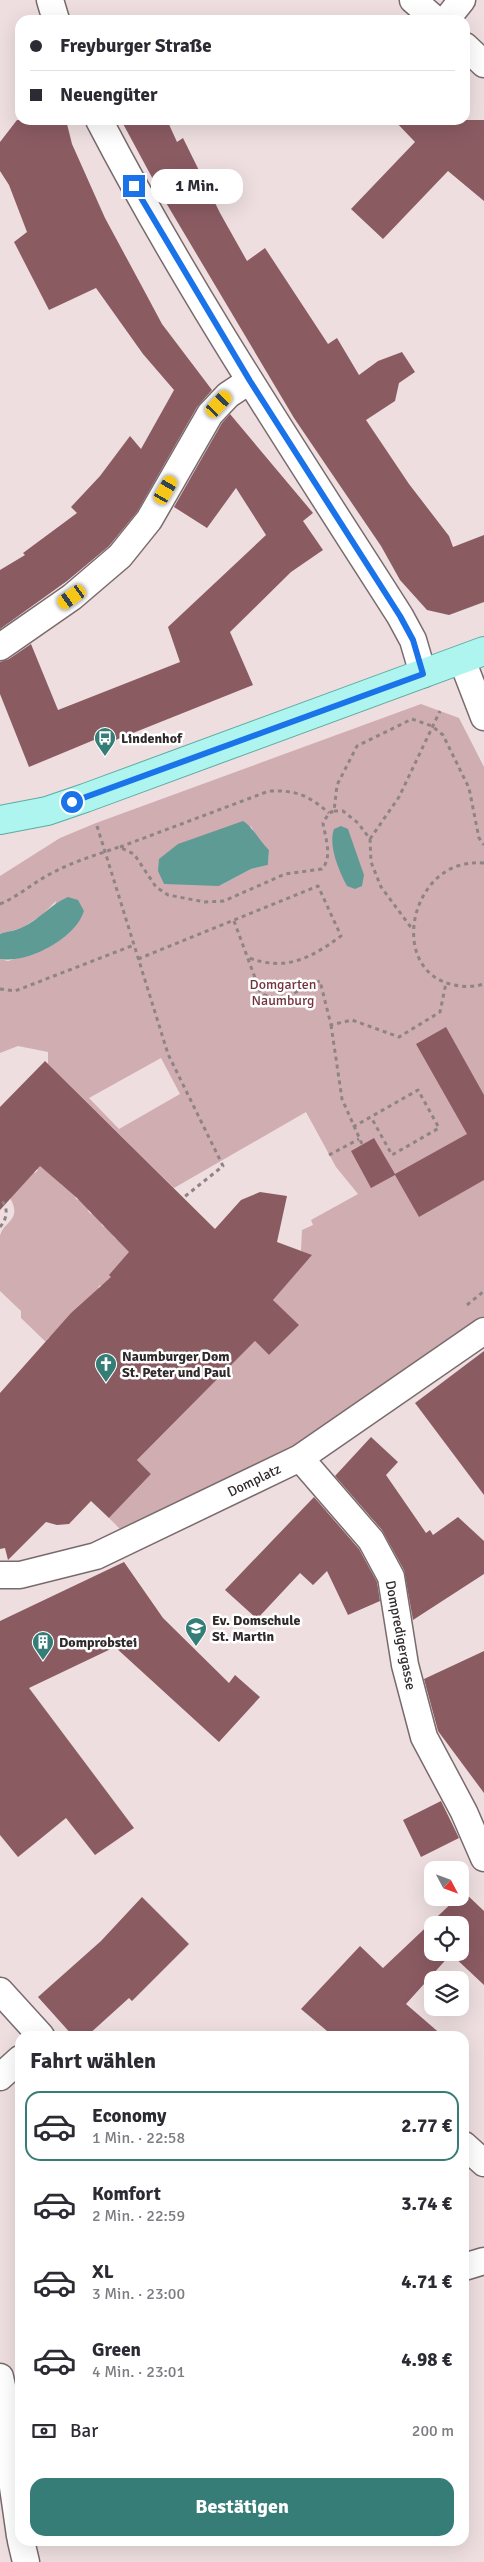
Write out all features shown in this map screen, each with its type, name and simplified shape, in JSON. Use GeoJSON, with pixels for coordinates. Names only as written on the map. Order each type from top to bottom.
{"type":"FeatureCollection","features":[{"type":"Feature","properties":{"kind":"main road"},"geometry":{"type":"LineString","coordinates":[[0,820],[47,811],[85,798],[473,656]]}},
{"type":"Feature","properties":{"kind":"street"},"geometry":{"type":"LineString","coordinates":[[50,0],[54,15]]}},
{"type":"Feature","properties":{"kind":"street"},"geometry":{"type":"LineString","coordinates":[[413,0],[430,15]]}},
{"type":"Feature","properties":{"kind":"street"},"geometry":{"type":"LineString","coordinates":[[450,15],[462,0]]}},
{"type":"Feature","properties":{"kind":"street"},"geometry":{"type":"LineString","coordinates":[[470,51],[484,64]]}},
{"type":"Feature","properties":{"kind":"street"},"geometry":{"type":"LineString","coordinates":[[102,125],[124,170],[250,381],[400,616],[413,640],[423,674]]}},
{"type":"Feature","properties":{"kind":"street"},"geometry":{"type":"LineString","coordinates":[[0,647],[72,597],[120,556],[149,520],[210,414],[228,395],[250,381]]}},
{"type":"Feature","properties":{"kind":"street"},"geometry":{"type":"LineString","coordinates":[[473,656],[484,717]]}},
{"type":"Feature","properties":{"kind":"street","name":"Domplatz"},"geometry":{"type":"LineString","coordinates":[[7,1579],[96,1556],[300,1458],[484,1331]]}},
{"type":"Feature","properties":{"kind":"street","name":"Dompredigergasse"},"geometry":{"type":"LineString","coordinates":[[300,1458],[371,1540],[391,1578],[405,1665],[424,1737],[464,1812],[484,1858]]}},
{"type":"Feature","properties":{"kind":"street"},"geometry":{"type":"LineString","coordinates":[[0,1991],[36,2031]]}},
{"type":"Feature","properties":{"kind":"street"},"geometry":{"type":"LineString","coordinates":[[0,2078],[15,2064]]}},
{"type":"Feature","properties":{"kind":"street"},"geometry":{"type":"LineString","coordinates":[[469,2150],[484,2163]]}},
{"type":"Feature","properties":{"kind":"street"},"geometry":{"type":"LineString","coordinates":[[469,2266],[484,2261]]}},
{"type":"Feature","properties":{"kind":"street"},"geometry":{"type":"LineString","coordinates":[[0,2377],[9,2413],[12,2480],[15,2501]]}},
{"type":"Feature","properties":{"kind":"street"},"geometry":{"type":"LineString","coordinates":[[22,2546],[26,2562]]}},
{"type":"Feature","properties":{"kind":"path"},"geometry":{"type":"LineString","coordinates":[[414,931],[381,886],[370,862],[370,839],[400,797],[440,711]]}},
{"type":"Feature","properties":{"kind":"path"},"geometry":{"type":"LineString","coordinates":[[334,811],[337,785],[357,746],[412,719],[432,726],[443,734],[469,788],[479,838],[484,845]]}},
{"type":"Feature","properties":{"kind":"path"},"geometry":{"type":"LineString","coordinates":[[0,904],[18,896],[49,874],[80,860],[269,791],[292,790],[316,802],[329,814]]}},
{"type":"Feature","properties":{"kind":"path"},"geometry":{"type":"LineString","coordinates":[[85,798],[105,852],[168,1054],[222,1166],[183,1198]]}},
{"type":"Feature","properties":{"kind":"path"},"geometry":{"type":"LineString","coordinates":[[119,847],[134,854],[156,887],[168,895],[205,902],[224,901],[285,874],[322,869],[327,864],[328,855],[323,823],[329,814],[334,811],[342,811],[358,823],[370,839]]}},
{"type":"Feature","properties":{"kind":"path"},"geometry":{"type":"LineString","coordinates":[[484,863],[477,862],[450,868],[432,882],[416,906],[414,931],[416,954],[428,973],[446,983],[463,986],[484,984]]}},
{"type":"Feature","properties":{"kind":"path"},"geometry":{"type":"LineString","coordinates":[[138,959],[318,886],[340,936],[318,953],[295,962],[275,964],[247,957]]}},
{"type":"Feature","properties":{"kind":"path"},"geometry":{"type":"LineString","coordinates":[[234,920],[261,994],[276,998],[293,995],[320,981],[331,1025],[342,1099],[362,1144]]}},
{"type":"Feature","properties":{"kind":"path"},"geometry":{"type":"LineString","coordinates":[[0,989],[15,991],[134,945]]}},
{"type":"Feature","properties":{"kind":"path"},"geometry":{"type":"LineString","coordinates":[[331,1025],[352,1020],[399,1037],[440,1012],[446,983]]}},
{"type":"Feature","properties":{"kind":"path"},"geometry":{"type":"LineString","coordinates":[[353,1126],[418,1090],[440,1128],[392,1155],[371,1117]]}},
{"type":"Feature","properties":{"kind":"path"},"geometry":{"type":"LineString","coordinates":[[329,1155],[360,1139]]}},
{"type":"Feature","properties":{"kind":"path"},"geometry":{"type":"LineString","coordinates":[[0,1227],[6,1216],[6,1209],[1,1200]]}},
{"type":"Feature","properties":{"kind":"path"},"geometry":{"type":"LineString","coordinates":[[463,1307],[484,1292]]}},
{"type":"Feature","properties":{"kind":"green space","name":"Domgarten Naumburg"},"geometry":{"type":"Polygon","coordinates":[[[421,704],[459,718],[484,767],[484,1316],[293,1451],[120,1529],[109,1518],[151,1474],[137,1460],[255,1341],[269,1355],[298,1325],[263,1290],[298,1255],[309,1259],[311,1255],[301,1251],[302,1230],[313,1225],[311,1220],[358,1194],[336,1167],[306,1112],[174,1188],[48,1064],[48,1052],[18,1046],[0,1053],[0,959],[8,961],[46,949],[56,901],[42,915],[22,928],[0,934],[0,876],[60,838],[96,823],[421,704]],[[251,826],[219,886],[251,869],[268,865],[269,850],[258,840],[251,826]],[[161,1058],[89,1098],[119,1129],[180,1094],[161,1058]]]}},
{"type":"Feature","properties":{"kind":"green space"},"geometry":{"type":"Polygon","coordinates":[[[42,1159],[62,1185],[78,1195],[75,1198],[78,1200],[81,1197],[90,1207],[88,1211],[91,1214],[94,1211],[104,1221],[101,1224],[104,1227],[107,1224],[114,1237],[138,1254],[104,1289],[100,1285],[98,1288],[101,1291],[53,1340],[49,1337],[47,1340],[49,1345],[21,1318],[21,1311],[0,1291],[0,1236],[13,1216],[13,1205],[10,1198],[25,1182],[31,1170],[35,1173],[38,1170],[34,1167],[42,1159]]]}},
{"type":"Feature","properties":{"kind":"water"},"geometry":{"type":"Polygon","coordinates":[[[243,821],[269,850],[268,865],[251,869],[219,886],[164,884],[158,871],[159,859],[178,844],[243,821]]]}},
{"type":"Feature","properties":{"kind":"water"},"geometry":{"type":"Polygon","coordinates":[[[341,826],[348,829],[364,875],[362,886],[355,889],[347,886],[333,851],[334,829],[341,826]]]}},
{"type":"Feature","properties":{"kind":"water"},"geometry":{"type":"Polygon","coordinates":[[[68,897],[78,900],[84,911],[71,931],[37,953],[24,957],[0,959],[0,934],[29,924],[68,897]]]}},
{"type":"Feature","properties":{"kind":"building"},"geometry":{"type":"Polygon","coordinates":[[[470,120],[484,120],[484,201],[448,171],[383,239],[351,209],[415,142],[399,125],[470,125],[470,120]]]}},
{"type":"Feature","properties":{"kind":"building"},"geometry":{"type":"Polygon","coordinates":[[[15,123],[15,125],[67,125],[72,144],[105,218],[162,324],[212,390],[197,407],[137,512],[109,546],[67,581],[0,629],[0,570],[25,555],[23,553],[77,513],[71,507],[100,476],[130,436],[141,449],[174,390],[143,354],[96,288],[49,310],[14,242],[27,232],[9,185],[0,171],[0,142],[15,123]]]}},
{"type":"Feature","properties":{"kind":"building"},"geometry":{"type":"Polygon","coordinates":[[[124,125],[169,125],[177,142],[183,138],[220,213],[247,261],[265,248],[328,344],[337,338],[359,375],[378,361],[402,352],[415,372],[399,383],[395,401],[366,420],[409,484],[449,536],[453,547],[484,535],[484,602],[449,615],[427,610],[400,580],[381,546],[294,418],[162,196],[124,125]]]}},
{"type":"Feature","properties":{"kind":"building"},"geometry":{"type":"Polygon","coordinates":[[[230,414],[313,513],[303,521],[323,550],[291,572],[230,632],[253,685],[98,747],[94,740],[29,767],[0,694],[0,662],[9,659],[31,644],[58,710],[180,662],[168,627],[266,535],[236,488],[207,528],[174,507],[222,423],[230,414]]]}},
{"type":"Feature","properties":{"kind":"building"},"geometry":{"type":"Polygon","coordinates":[[[446,1027],[484,1095],[484,1180],[419,1217],[395,1175],[371,1188],[351,1151],[374,1138],[395,1174],[467,1134],[416,1044],[446,1027]]]}},
{"type":"Feature","properties":{"kind":"building","name":"Naumburger Dom St. Peter und Paul"},"geometry":{"type":"Polygon","coordinates":[[[45,1061],[215,1229],[241,1200],[260,1192],[287,1196],[277,1242],[312,1255],[273,1300],[299,1325],[269,1355],[255,1341],[137,1460],[151,1474],[109,1518],[91,1501],[69,1524],[57,1525],[46,1522],[8,1560],[5,1548],[0,1549],[0,1393],[71,1313],[111,1277],[109,1275],[129,1252],[76,1197],[40,1166],[0,1210],[0,1107],[45,1061]]]}},
{"type":"Feature","properties":{"kind":"building"},"geometry":{"type":"Polygon","coordinates":[[[484,1351],[484,1495],[415,1403],[484,1351]]]}},
{"type":"Feature","properties":{"kind":"building"},"geometry":{"type":"Polygon","coordinates":[[[371,1437],[398,1462],[386,1475],[426,1533],[430,1530],[433,1535],[458,1517],[484,1541],[484,1574],[413,1620],[404,1570],[382,1530],[335,1476],[371,1437]]]}},
{"type":"Feature","properties":{"kind":"building"},"geometry":{"type":"Polygon","coordinates":[[[314,1497],[359,1549],[377,1582],[380,1601],[348,1615],[327,1571],[313,1585],[300,1573],[257,1619],[225,1590],[314,1497]]]}},
{"type":"Feature","properties":{"kind":"building"},"geometry":{"type":"Polygon","coordinates":[[[124,1562],[163,1618],[229,1683],[235,1675],[260,1697],[219,1742],[115,1647],[29,1688],[134,1828],[95,1855],[66,1818],[18,1857],[0,1835],[0,1621],[124,1562]]]}},
{"type":"Feature","properties":{"kind":"building"},"geometry":{"type":"Polygon","coordinates":[[[484,1651],[484,1793],[438,1731],[424,1679],[484,1651]]]}},
{"type":"Feature","properties":{"kind":"building"},"geometry":{"type":"Polygon","coordinates":[[[441,1801],[459,1838],[421,1857],[403,1820],[441,1801]]]}},
{"type":"Feature","properties":{"kind":"building"},"geometry":{"type":"Polygon","coordinates":[[[142,1897],[189,1944],[132,2001],[129,1998],[93,2031],[69,2031],[38,1997],[101,1941],[142,1897]]]}},
{"type":"Feature","properties":{"kind":"building"},"geometry":{"type":"Polygon","coordinates":[[[469,1897],[484,1911],[484,1985],[458,1961],[469,1961],[469,1916],[438,1916],[449,1906],[469,1906],[469,1897]]]}},
{"type":"Feature","properties":{"kind":"building"},"geometry":{"type":"Polygon","coordinates":[[[424,1929],[424,1961],[445,1961],[436,1971],[424,1971],[424,1984],[406,2004],[437,2031],[327,2031],[301,2009],[360,1946],[383,1968],[424,1929]]]}},
{"type":"Feature","properties":{"kind":"place","name":"Lindenhof"},"geometry":{"type":"Point","coordinates":[105,757]}},
{"type":"Feature","properties":{"kind":"place","name":"Naumburger Dom St. Peter und Paul"},"geometry":{"type":"Point","coordinates":[106,1383]}},
{"type":"Feature","properties":{"kind":"place","name":"Ev. Domschule St. Martin"},"geometry":{"type":"Point","coordinates":[196,1647]}},
{"type":"Feature","properties":{"kind":"place","name":"Domprobstei"},"geometry":{"type":"Point","coordinates":[43,1661]}},
{"type":"Feature","properties":{"kind":"route"},"geometry":{"type":"LineString","coordinates":[[72,802],[423,674],[413,640],[400,616],[250,381],[134,186]]}}]}
